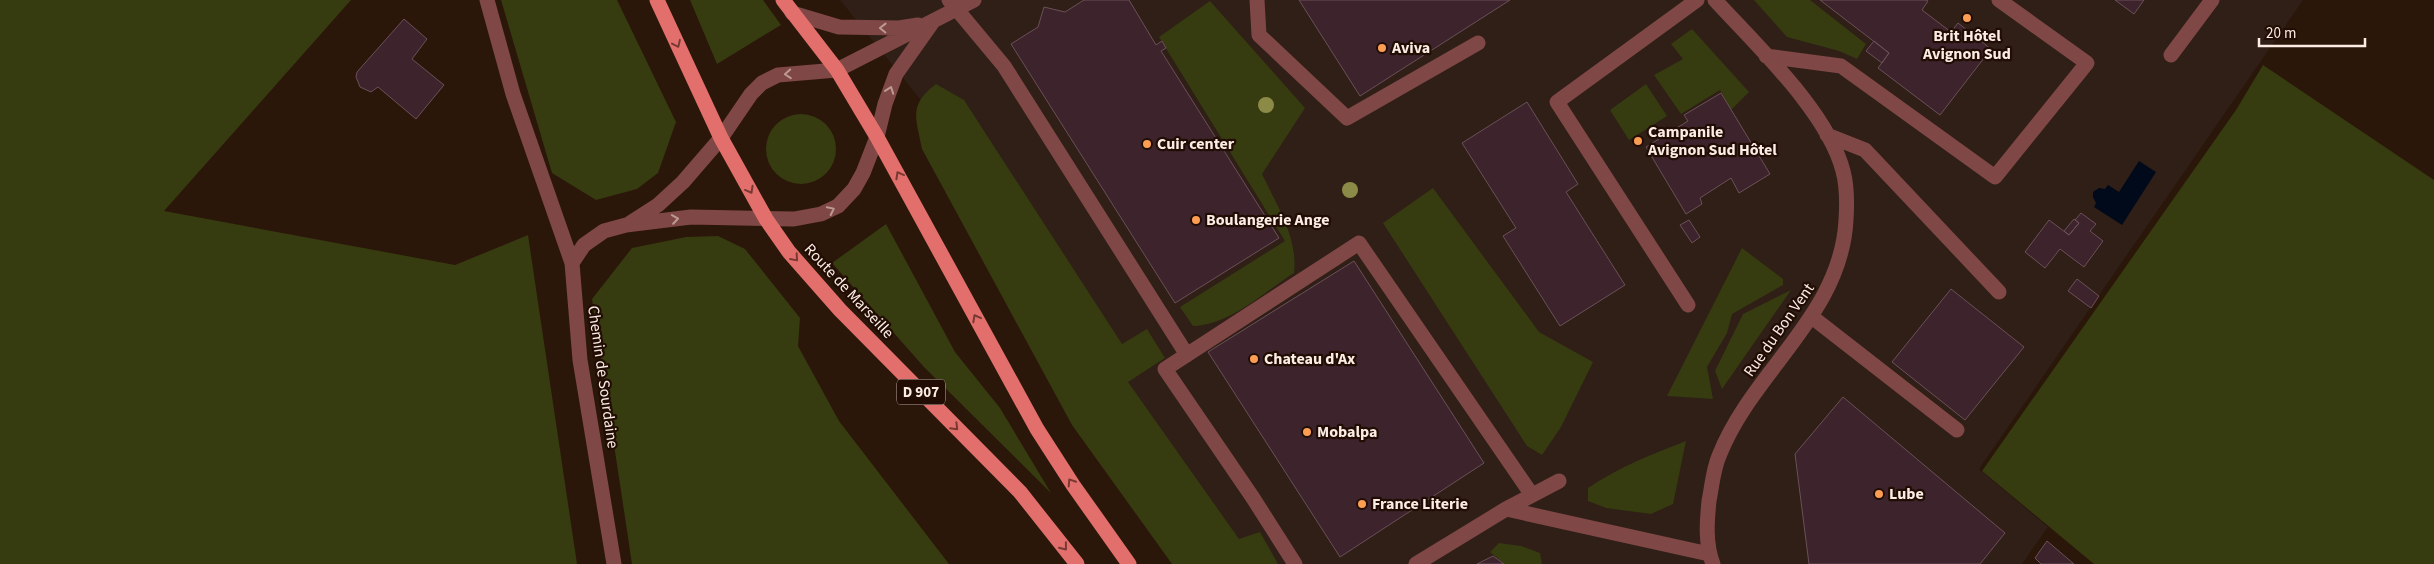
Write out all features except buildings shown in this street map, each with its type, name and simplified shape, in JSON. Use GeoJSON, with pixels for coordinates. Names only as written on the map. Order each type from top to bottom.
{"type":"FeatureCollection","features":[{"type":"Feature","properties":{"kind":"main road","name":"Route de Marseille"},"geometry":{"type":"LineString","coordinates":[[657,0],[721,138],[766,219],[789,252],[840,310],[1020,492],[1077,564]]}},
{"type":"Feature","properties":{"kind":"main road"},"geometry":{"type":"LineString","coordinates":[[783,0],[837,70],[877,137],[1037,429],[1072,485],[1130,564]]}},
{"type":"Feature","properties":{"kind":"street","name":"Chemin de Sourdaine"},"geometry":{"type":"LineString","coordinates":[[486,0],[513,94],[572,263],[580,360],[614,564]]}},
{"type":"Feature","properties":{"kind":"street"},"geometry":{"type":"LineString","coordinates":[[572,263],[584,245],[604,231],[626,225],[691,216],[794,219],[821,214],[838,206],[854,189],[863,173],[877,137],[885,104],[896,74],[932,23],[952,5],[974,0]]}},
{"type":"Feature","properties":{"kind":"street"},"geometry":{"type":"LineString","coordinates":[[1257,0],[1259,35],[1347,118],[1478,43]]}},
{"type":"Feature","properties":{"kind":"street"},"geometry":{"type":"LineString","coordinates":[[1688,305],[1557,102],[1697,0]]}},
{"type":"Feature","properties":{"kind":"street","name":"Rue du Bon Vent"},"geometry":{"type":"LineString","coordinates":[[1711,559],[1707,520],[1718,457],[1746,407],[1812,317],[1831,284],[1845,241],[1847,208],[1843,171],[1827,136],[1808,104],[1715,0]]}},
{"type":"Feature","properties":{"kind":"street"},"geometry":{"type":"LineString","coordinates":[[1766,56],[1841,66],[1995,177],[2086,63],[1999,0]]}},
{"type":"Feature","properties":{"kind":"street"},"geometry":{"type":"LineString","coordinates":[[2171,55],[2212,0]]}},
{"type":"Feature","properties":{"kind":"street"},"geometry":{"type":"LineString","coordinates":[[952,5],[1004,66],[1187,355]]}},
{"type":"Feature","properties":{"kind":"street"},"geometry":{"type":"LineString","coordinates":[[792,13],[839,27],[900,28],[932,23]]}},
{"type":"Feature","properties":{"kind":"street"},"geometry":{"type":"LineString","coordinates":[[626,225],[658,205],[684,182],[721,138],[746,99],[762,83],[778,75],[837,70],[932,23]]}},
{"type":"Feature","properties":{"kind":"street"},"geometry":{"type":"LineString","coordinates":[[1827,136],[1866,150],[1999,292]]}},
{"type":"Feature","properties":{"kind":"street"},"geometry":{"type":"LineString","coordinates":[[1295,564],[1253,498],[1165,369],[1359,243],[1532,495]]}},
{"type":"Feature","properties":{"kind":"street"},"geometry":{"type":"LineString","coordinates":[[1812,317],[1957,430]]}},
{"type":"Feature","properties":{"kind":"street"},"geometry":{"type":"LineString","coordinates":[[1416,564],[1506,509],[1559,481]]}},
{"type":"Feature","properties":{"kind":"street"},"geometry":{"type":"LineString","coordinates":[[1506,509],[1711,559]]}},
{"type":"Feature","properties":{"kind":"shaded area"},"geometry":{"type":"Polygon","coordinates":[[[840,0],[2303,0],[1979,469],[2048,527],[2022,564],[1245,564],[936,119],[840,0]]]}},
{"type":"Feature","properties":{"kind":"green space"},"geometry":{"type":"Polygon","coordinates":[[[0,0],[351,0],[164,211],[455,265],[528,235],[577,564],[0,564],[0,0]]]}},
{"type":"Feature","properties":{"kind":"green space"},"geometry":{"type":"Polygon","coordinates":[[[501,0],[617,0],[676,122],[658,173],[637,189],[596,200],[552,173],[501,0]]]}},
{"type":"Feature","properties":{"kind":"green space"},"geometry":{"type":"Polygon","coordinates":[[[690,0],[763,0],[781,25],[717,64],[690,0]]]}},
{"type":"Feature","properties":{"kind":"green space"},"geometry":{"type":"Polygon","coordinates":[[[1754,0],[1810,0],[1866,44],[1857,59],[1839,51],[1787,37],[1754,0]]]}},
{"type":"Feature","properties":{"kind":"green space"},"geometry":{"type":"Polygon","coordinates":[[[1210,1],[1305,108],[1262,174],[1290,234],[1293,247],[1294,273],[1233,314],[1207,324],[1193,326],[1180,307],[1285,241],[1159,37],[1210,1]]]}},
{"type":"Feature","properties":{"kind":"green space"},"geometry":{"type":"Polygon","coordinates":[[[1692,29],[1749,92],[1731,110],[1720,90],[1681,114],[1654,75],[1683,59],[1671,44],[1692,29]]]}},
{"type":"Feature","properties":{"kind":"green space"},"geometry":{"type":"Polygon","coordinates":[[[2263,65],[2434,180],[2434,564],[2094,564],[1982,471],[2236,110],[2263,65]]]}},
{"type":"Feature","properties":{"kind":"green space"},"geometry":{"type":"Polygon","coordinates":[[[936,84],[964,100],[1122,344],[1147,329],[1165,358],[1128,382],[1239,539],[1260,532],[1278,564],[1172,564],[1072,425],[922,149],[916,113],[921,99],[936,84]]]}},
{"type":"Feature","properties":{"kind":"green space"},"geometry":{"type":"Polygon","coordinates":[[[1646,84],[1667,116],[1629,140],[1610,110],[1646,84]]]}},
{"type":"Feature","properties":{"kind":"green space"},"geometry":{"type":"Polygon","coordinates":[[[801,114],[820,120],[830,130],[836,149],[830,168],[820,178],[801,184],[782,178],[772,168],[766,149],[772,130],[782,120],[801,114]]]}},
{"type":"Feature","properties":{"kind":"green space"},"geometry":{"type":"Polygon","coordinates":[[[1433,188],[1539,332],[1593,362],[1561,427],[1542,455],[1527,446],[1383,223],[1433,188]]]}},
{"type":"Feature","properties":{"kind":"green space"},"geometry":{"type":"Polygon","coordinates":[[[886,224],[955,352],[1000,408],[1051,493],[924,367],[832,263],[886,224]]]}},
{"type":"Feature","properties":{"kind":"green space"},"geometry":{"type":"Polygon","coordinates":[[[718,236],[745,249],[800,318],[798,346],[839,421],[949,564],[632,564],[592,299],[632,248],[686,237],[718,236]]]}},
{"type":"Feature","properties":{"kind":"green space"},"geometry":{"type":"Polygon","coordinates":[[[1742,248],[1783,279],[1783,285],[1732,314],[1727,333],[1707,367],[1713,399],[1667,396],[1742,248]]]}},
{"type":"Feature","properties":{"kind":"green space"},"geometry":{"type":"Polygon","coordinates":[[[1791,290],[1722,389],[1715,371],[1743,314],[1791,290]]]}},
{"type":"Feature","properties":{"kind":"green space"},"geometry":{"type":"Polygon","coordinates":[[[1686,441],[1673,504],[1651,514],[1606,508],[1588,501],[1588,488],[1600,480],[1636,462],[1686,441]]]}},
{"type":"Feature","properties":{"kind":"green space"},"geometry":{"type":"Polygon","coordinates":[[[1499,543],[1521,546],[1540,553],[1542,564],[1504,564],[1490,552],[1499,543]]]}},
{"type":"Feature","properties":{"kind":"water"},"geometry":{"type":"Polygon","coordinates":[[[2139,161],[2156,172],[2122,225],[2094,207],[2096,203],[2093,192],[2099,188],[2105,189],[2108,185],[2119,192],[2139,161]]]}},
{"type":"Feature","properties":{"kind":"place","name":"Brit Hôtel Avignon Sud"},"geometry":{"type":"Point","coordinates":[1967,18]}},
{"type":"Feature","properties":{"kind":"place","name":"Aviva"},"geometry":{"type":"Point","coordinates":[1382,48]}},
{"type":"Feature","properties":{"kind":"place","name":"Campanile Avignon Sud Hôtel"},"geometry":{"type":"Point","coordinates":[1638,141]}},
{"type":"Feature","properties":{"kind":"place","name":"Cuir center"},"geometry":{"type":"Point","coordinates":[1147,144]}},
{"type":"Feature","properties":{"kind":"place","name":"Boulangerie Ange"},"geometry":{"type":"Point","coordinates":[1196,220]}},
{"type":"Feature","properties":{"kind":"place","name":"Chateau d'Ax"},"geometry":{"type":"Point","coordinates":[1254,359]}},
{"type":"Feature","properties":{"kind":"place","name":"Mobalpa"},"geometry":{"type":"Point","coordinates":[1307,432]}},
{"type":"Feature","properties":{"kind":"place","name":"Lube"},"geometry":{"type":"Point","coordinates":[1879,494]}},
{"type":"Feature","properties":{"kind":"place","name":"France Literie"},"geometry":{"type":"Point","coordinates":[1362,504]}}]}
